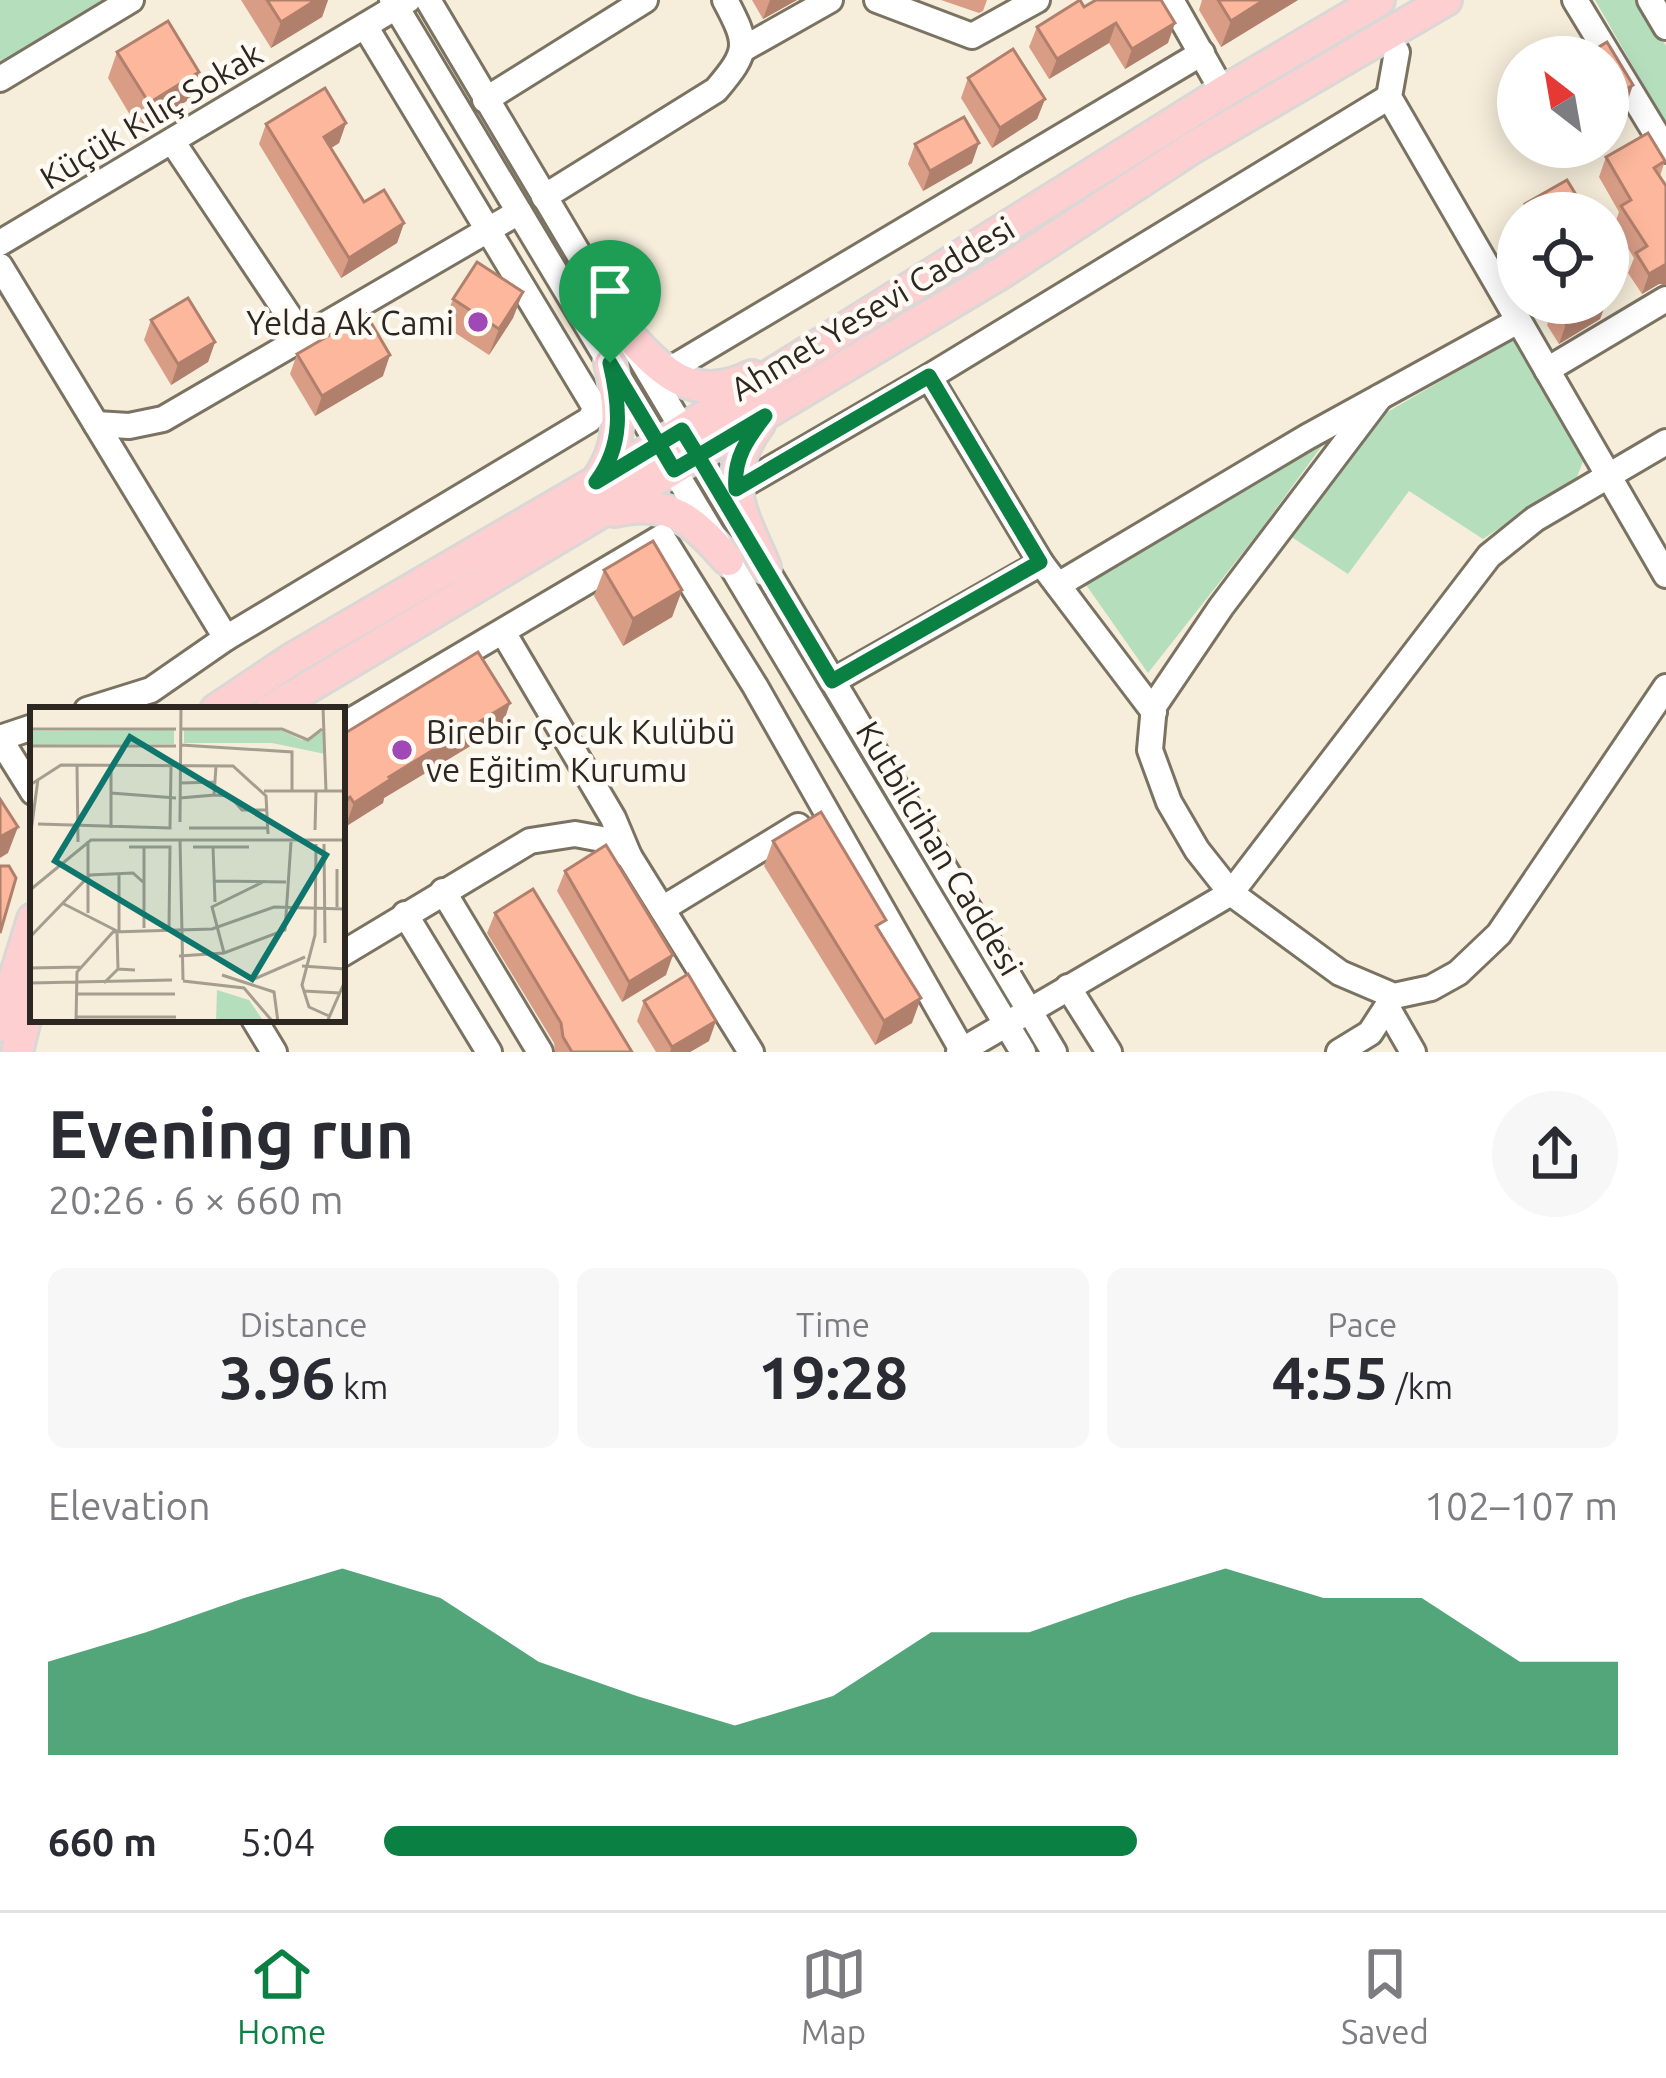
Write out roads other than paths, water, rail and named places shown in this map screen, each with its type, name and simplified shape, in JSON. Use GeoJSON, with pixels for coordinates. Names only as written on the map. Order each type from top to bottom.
{"type":"FeatureCollection","features":[{"type":"Feature","properties":{"kind":"main road","name":"Ahmet Yesevi Caddesi"},"geometry":{"type":"LineString","coordinates":[[275,707],[597,515],[678,450],[844,332],[1223,92],[1379,0]]}},
{"type":"Feature","properties":{"kind":"main road","name":"Ahmet Yesevi Caddesi"},"geometry":{"type":"LineString","coordinates":[[220,707],[292,659],[596,482],[765,416],[1001,273],[1192,148],[1446,0]]}},
{"type":"Feature","properties":{"kind":"main road"},"geometry":{"type":"LineString","coordinates":[[620,326],[664,373],[686,384],[732,386],[844,332]]}},
{"type":"Feature","properties":{"kind":"main road"},"geometry":{"type":"LineString","coordinates":[[596,482],[608,466],[616,440],[618,398],[610,363]]}},
{"type":"Feature","properties":{"kind":"main road"},"geometry":{"type":"LineString","coordinates":[[764,567],[736,489],[736,465],[765,416]]}},
{"type":"Feature","properties":{"kind":"main road"},"geometry":{"type":"LineString","coordinates":[[597,515],[634,506],[666,509],[699,527],[728,560]]}},
{"type":"Feature","properties":{"kind":"main road"},"geometry":{"type":"LineString","coordinates":[[0,1026],[30,930]]}},
{"type":"Feature","properties":{"kind":"main road"},"geometry":{"type":"LineString","coordinates":[[16,1052],[30,998]]}},
{"type":"Feature","properties":{"kind":"street"},"geometry":{"type":"LineString","coordinates":[[0,79],[131,0]]}},
{"type":"Feature","properties":{"kind":"street","name":"Kutbilcihan Caddesi"},"geometry":{"type":"LineString","coordinates":[[428,0],[620,326],[728,560],[1018,1017],[1054,1052]]}},
{"type":"Feature","properties":{"kind":"street"},"geometry":{"type":"LineString","coordinates":[[485,100],[645,0]]}},
{"type":"Feature","properties":{"kind":"street"},"geometry":{"type":"LineString","coordinates":[[725,0],[745,48]]}},
{"type":"Feature","properties":{"kind":"street"},"geometry":{"type":"LineString","coordinates":[[544,196],[716,90],[745,48],[830,0]]}},
{"type":"Feature","properties":{"kind":"street"},"geometry":{"type":"LineString","coordinates":[[877,0],[972,36],[1036,0]]}},
{"type":"Feature","properties":{"kind":"street"},"geometry":{"type":"LineString","coordinates":[[1171,0],[1223,92]]}},
{"type":"Feature","properties":{"kind":"street"},"geometry":{"type":"LineString","coordinates":[[1575,0],[1666,150]]}},
{"type":"Feature","properties":{"kind":"street"},"geometry":{"type":"LineString","coordinates":[[1650,0],[1666,27]]}},
{"type":"Feature","properties":{"kind":"street","name":"Kutbilcihan Caddesi"},"geometry":{"type":"LineString","coordinates":[[399,2],[610,363],[764,567],[832,681],[1018,1017],[1023,1052]]}},
{"type":"Feature","properties":{"kind":"street","name":"Küçük Kılıç Sokak"},"geometry":{"type":"LineString","coordinates":[[0,243],[399,2]]}},
{"type":"Feature","properties":{"kind":"street"},"geometry":{"type":"LineString","coordinates":[[97,707],[151,690],[226,638],[589,420],[596,409],[365,26]]}},
{"type":"Feature","properties":{"kind":"street"},"geometry":{"type":"LineString","coordinates":[[1397,52],[1389,97],[1497,285]]}},
{"type":"Feature","properties":{"kind":"street"},"geometry":{"type":"LineString","coordinates":[[664,373],[1202,53]]}},
{"type":"Feature","properties":{"kind":"street"},"geometry":{"type":"LineString","coordinates":[[736,489],[1389,97]]}},
{"type":"Feature","properties":{"kind":"street"},"geometry":{"type":"LineString","coordinates":[[172,141],[303,337]]}},
{"type":"Feature","properties":{"kind":"street"},"geometry":{"type":"LineString","coordinates":[[96,424],[129,426],[163,419],[519,212]]}},
{"type":"Feature","properties":{"kind":"street"},"geometry":{"type":"LineString","coordinates":[[0,266],[226,638]]}},
{"type":"Feature","properties":{"kind":"street"},"geometry":{"type":"LineString","coordinates":[[1547,370],[1666,298]]}},
{"type":"Feature","properties":{"kind":"street"},"geometry":{"type":"LineString","coordinates":[[1058,585],[1513,324]]}},
{"type":"Feature","properties":{"kind":"street"},"geometry":{"type":"LineString","coordinates":[[1520,324],[1666,575]]}},
{"type":"Feature","properties":{"kind":"street"},"geometry":{"type":"LineString","coordinates":[[929,376],[1040,562],[1154,712]]}},
{"type":"Feature","properties":{"kind":"street"},"geometry":{"type":"LineString","coordinates":[[1380,397],[1221,607],[1154,712],[1150,750],[1169,802],[1197,850],[1231,893],[1340,973],[1390,1002],[1413,1052]]}},
{"type":"Feature","properties":{"kind":"street"},"geometry":{"type":"LineString","coordinates":[[345,725],[662,537],[960,1051],[1231,893],[1489,556],[1535,519],[1666,442]]}},
{"type":"Feature","properties":{"kind":"street"},"geometry":{"type":"LineString","coordinates":[[832,681],[1040,562]]}},
{"type":"Feature","properties":{"kind":"street"},"geometry":{"type":"LineString","coordinates":[[714,620],[751,597]]}},
{"type":"Feature","properties":{"kind":"street"},"geometry":{"type":"LineString","coordinates":[[503,632],[613,818],[628,856],[751,1052]]}},
{"type":"Feature","properties":{"kind":"street"},"geometry":{"type":"LineString","coordinates":[[1339,1052],[1370,1033],[1390,1002],[1458,973],[1499,934],[1666,687]]}},
{"type":"Feature","properties":{"kind":"street"},"geometry":{"type":"LineString","coordinates":[[30,728],[0,738],[30,787]]}},
{"type":"Feature","properties":{"kind":"street"},"geometry":{"type":"LineString","coordinates":[[662,909],[824,810]]}},
{"type":"Feature","properties":{"kind":"street"},"geometry":{"type":"LineString","coordinates":[[345,952],[443,891],[545,836],[602,839],[628,856]]}},
{"type":"Feature","properties":{"kind":"street"},"geometry":{"type":"LineString","coordinates":[[443,891],[540,1052]]}},
{"type":"Feature","properties":{"kind":"street"},"geometry":{"type":"LineString","coordinates":[[405,914],[489,1052]]}},
{"type":"Feature","properties":{"kind":"street"},"geometry":{"type":"LineString","coordinates":[[1068,986],[1109,1052]]}},
{"type":"Feature","properties":{"kind":"place","name":"Yelda Ak Cami"},"geometry":{"type":"Point","coordinates":[478,322]}},
{"type":"Feature","properties":{"kind":"place","name":"Birebir Çocuk Kulübü ve Eğitim Kurumu"},"geometry":{"type":"Point","coordinates":[402,750]}}]}
